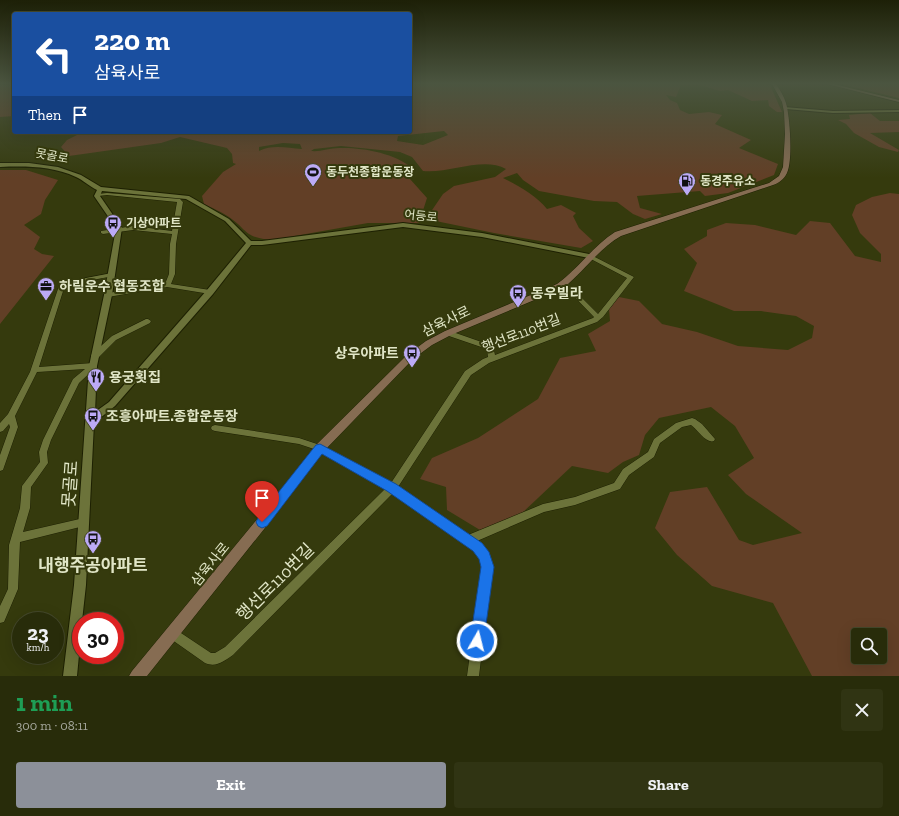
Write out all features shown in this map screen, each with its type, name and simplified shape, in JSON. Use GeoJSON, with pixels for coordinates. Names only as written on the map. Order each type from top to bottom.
{"type":"FeatureCollection","features":[{"type":"Feature","properties":{"kind":"main road","name":"삼육사로"},"geometry":{"type":"LineString","coordinates":[[137,676],[272,510],[320,448],[410,357],[448,333],[564,283],[603,243],[618,234],[780,180],[784,175],[786,167],[786,116]]}},
{"type":"Feature","properties":{"kind":"street","name":"못골로"},"geometry":{"type":"LineString","coordinates":[[0,164],[44,166],[78,175],[99,192],[119,229],[112,275],[93,366],[80,585],[70,676]]}},
{"type":"Feature","properties":{"kind":"street"},"geometry":{"type":"LineString","coordinates":[[99,192],[178,200],[180,202],[175,233],[172,274],[167,285]]}},
{"type":"Feature","properties":{"kind":"street"},"geometry":{"type":"LineString","coordinates":[[90,421],[112,404],[210,292],[249,243],[227,220],[187,197],[99,192]]}},
{"type":"Feature","properties":{"kind":"street","name":"어등로"},"geometry":{"type":"LineString","coordinates":[[249,243],[262,243],[403,225],[482,235],[589,256]]}},
{"type":"Feature","properties":{"kind":"street"},"geometry":{"type":"LineString","coordinates":[[103,232],[133,228],[175,233]]}},
{"type":"Feature","properties":{"kind":"street","name":"행선로110번길"},"geometry":{"type":"LineString","coordinates":[[172,633],[209,659],[216,659],[229,651],[392,488],[468,373],[476,366],[492,358],[598,317],[631,277],[589,256]]}},
{"type":"Feature","properties":{"kind":"street"},"geometry":{"type":"LineString","coordinates":[[0,429],[11,416],[35,370],[62,284],[112,275]]}},
{"type":"Feature","properties":{"kind":"street"},"geometry":{"type":"LineString","coordinates":[[564,283],[598,317]]}},
{"type":"Feature","properties":{"kind":"street"},"geometry":{"type":"LineString","coordinates":[[108,295],[167,285],[210,292]]}},
{"type":"Feature","properties":{"kind":"street"},"geometry":{"type":"LineString","coordinates":[[95,356],[114,338],[148,321]]}},
{"type":"Feature","properties":{"kind":"street"},"geometry":{"type":"LineString","coordinates":[[448,333],[490,348],[492,358]]}},
{"type":"Feature","properties":{"kind":"street"},"geometry":{"type":"LineString","coordinates":[[35,370],[93,366]]}},
{"type":"Feature","properties":{"kind":"street"},"geometry":{"type":"LineString","coordinates":[[0,618],[13,589],[14,545],[24,508],[27,486],[44,463],[43,452],[76,380],[93,366]]}},
{"type":"Feature","properties":{"kind":"street"},"geometry":{"type":"LineString","coordinates":[[0,467],[14,427],[11,416]]}},
{"type":"Feature","properties":{"kind":"street"},"geometry":{"type":"LineString","coordinates":[[467,540],[543,508],[575,502],[617,486],[626,472],[651,454],[657,441],[679,425],[692,421],[711,439]]}},
{"type":"Feature","properties":{"kind":"street"},"geometry":{"type":"LineString","coordinates":[[215,428],[299,441],[320,448],[392,488],[478,547],[485,557],[487,567],[472,676]]}},
{"type":"Feature","properties":{"kind":"street"},"geometry":{"type":"LineString","coordinates":[[16,538],[84,522]]}},
{"type":"Feature","properties":{"kind":"shaded area"},"geometry":{"type":"Polygon","coordinates":[[[0,116],[12,116],[12,116],[0,117],[0,116]]]}},
{"type":"Feature","properties":{"kind":"shaded area"},"geometry":{"type":"Polygon","coordinates":[[[412,116],[722,116],[715,124],[751,140],[739,148],[778,164],[774,175],[728,193],[705,196],[700,191],[637,196],[640,208],[662,214],[645,219],[633,214],[617,202],[594,201],[539,191],[523,180],[517,173],[503,178],[532,195],[547,209],[561,205],[576,213],[573,216],[579,228],[593,241],[581,248],[494,233],[426,219],[443,194],[454,186],[495,177],[506,169],[497,165],[487,164],[444,170],[423,171],[412,157],[400,152],[341,146],[314,149],[311,151],[339,148],[367,150],[397,158],[405,163],[412,168],[410,179],[427,198],[419,223],[368,223],[272,240],[263,239],[247,233],[226,215],[204,204],[202,196],[223,172],[236,164],[233,163],[232,154],[227,148],[180,137],[161,143],[69,156],[61,147],[67,140],[79,134],[412,134],[412,116]],[[444,131],[398,136],[397,141],[423,145],[448,135],[444,131]],[[283,143],[259,147],[259,151],[275,147],[302,149],[300,144],[283,143]]]}},
{"type":"Feature","properties":{"kind":"shaded area"},"geometry":{"type":"Polygon","coordinates":[[[849,116],[873,116],[880,121],[899,121],[899,132],[870,133],[899,150],[898,152],[879,147],[854,133],[846,124],[838,120],[850,119],[849,116]]]}},
{"type":"Feature","properties":{"kind":"shaded area"},"geometry":{"type":"Polygon","coordinates":[[[0,170],[26,170],[58,180],[45,200],[41,214],[24,225],[40,237],[34,249],[42,254],[54,256],[0,324],[0,170]]]}},
{"type":"Feature","properties":{"kind":"shaded area"},"geometry":{"type":"Polygon","coordinates":[[[890,193],[899,194],[899,676],[812,676],[773,603],[712,586],[677,555],[655,528],[670,492],[707,487],[739,540],[753,545],[802,533],[746,494],[728,475],[754,458],[735,426],[711,407],[659,418],[645,435],[639,455],[623,462],[608,473],[572,466],[521,514],[480,530],[447,510],[446,487],[420,479],[432,458],[478,438],[538,399],[560,358],[596,351],[588,334],[610,321],[609,309],[619,297],[639,301],[662,324],[697,332],[738,346],[788,350],[812,338],[814,326],[796,316],[761,311],[734,311],[684,291],[697,263],[684,249],[707,236],[707,230],[726,223],[755,225],[796,235],[810,221],[830,223],[855,256],[881,262],[881,254],[860,233],[852,215],[856,205],[872,197],[890,193]]]}},
{"type":"Feature","properties":{"kind":"place","name":"동두천종합운동장"},"geometry":{"type":"Point","coordinates":[313,187]}},
{"type":"Feature","properties":{"kind":"place","name":"동경주유소"},"geometry":{"type":"Point","coordinates":[687,196]}},
{"type":"Feature","properties":{"kind":"place","name":"기상아파트"},"geometry":{"type":"Point","coordinates":[113,238]}},
{"type":"Feature","properties":{"kind":"place","name":"하림운수 협동조합"},"geometry":{"type":"Point","coordinates":[46,301]}},
{"type":"Feature","properties":{"kind":"place","name":"동우빌라"},"geometry":{"type":"Point","coordinates":[518,308]}},
{"type":"Feature","properties":{"kind":"place","name":"상우아파트"},"geometry":{"type":"Point","coordinates":[412,368]}},
{"type":"Feature","properties":{"kind":"place","name":"용궁횟집"},"geometry":{"type":"Point","coordinates":[96,392]}},
{"type":"Feature","properties":{"kind":"place","name":"조흥아파트.종합운동장"},"geometry":{"type":"Point","coordinates":[93,431]}},
{"type":"Feature","properties":{"kind":"place","name":"내행주공아파트"},"geometry":{"type":"Point","coordinates":[93,554]}},
{"type":"Feature","properties":{"kind":"route"},"geometry":{"type":"LineString","coordinates":[[262,522],[320,448],[392,488],[478,547],[485,557],[487,567],[477,641]]}}]}
